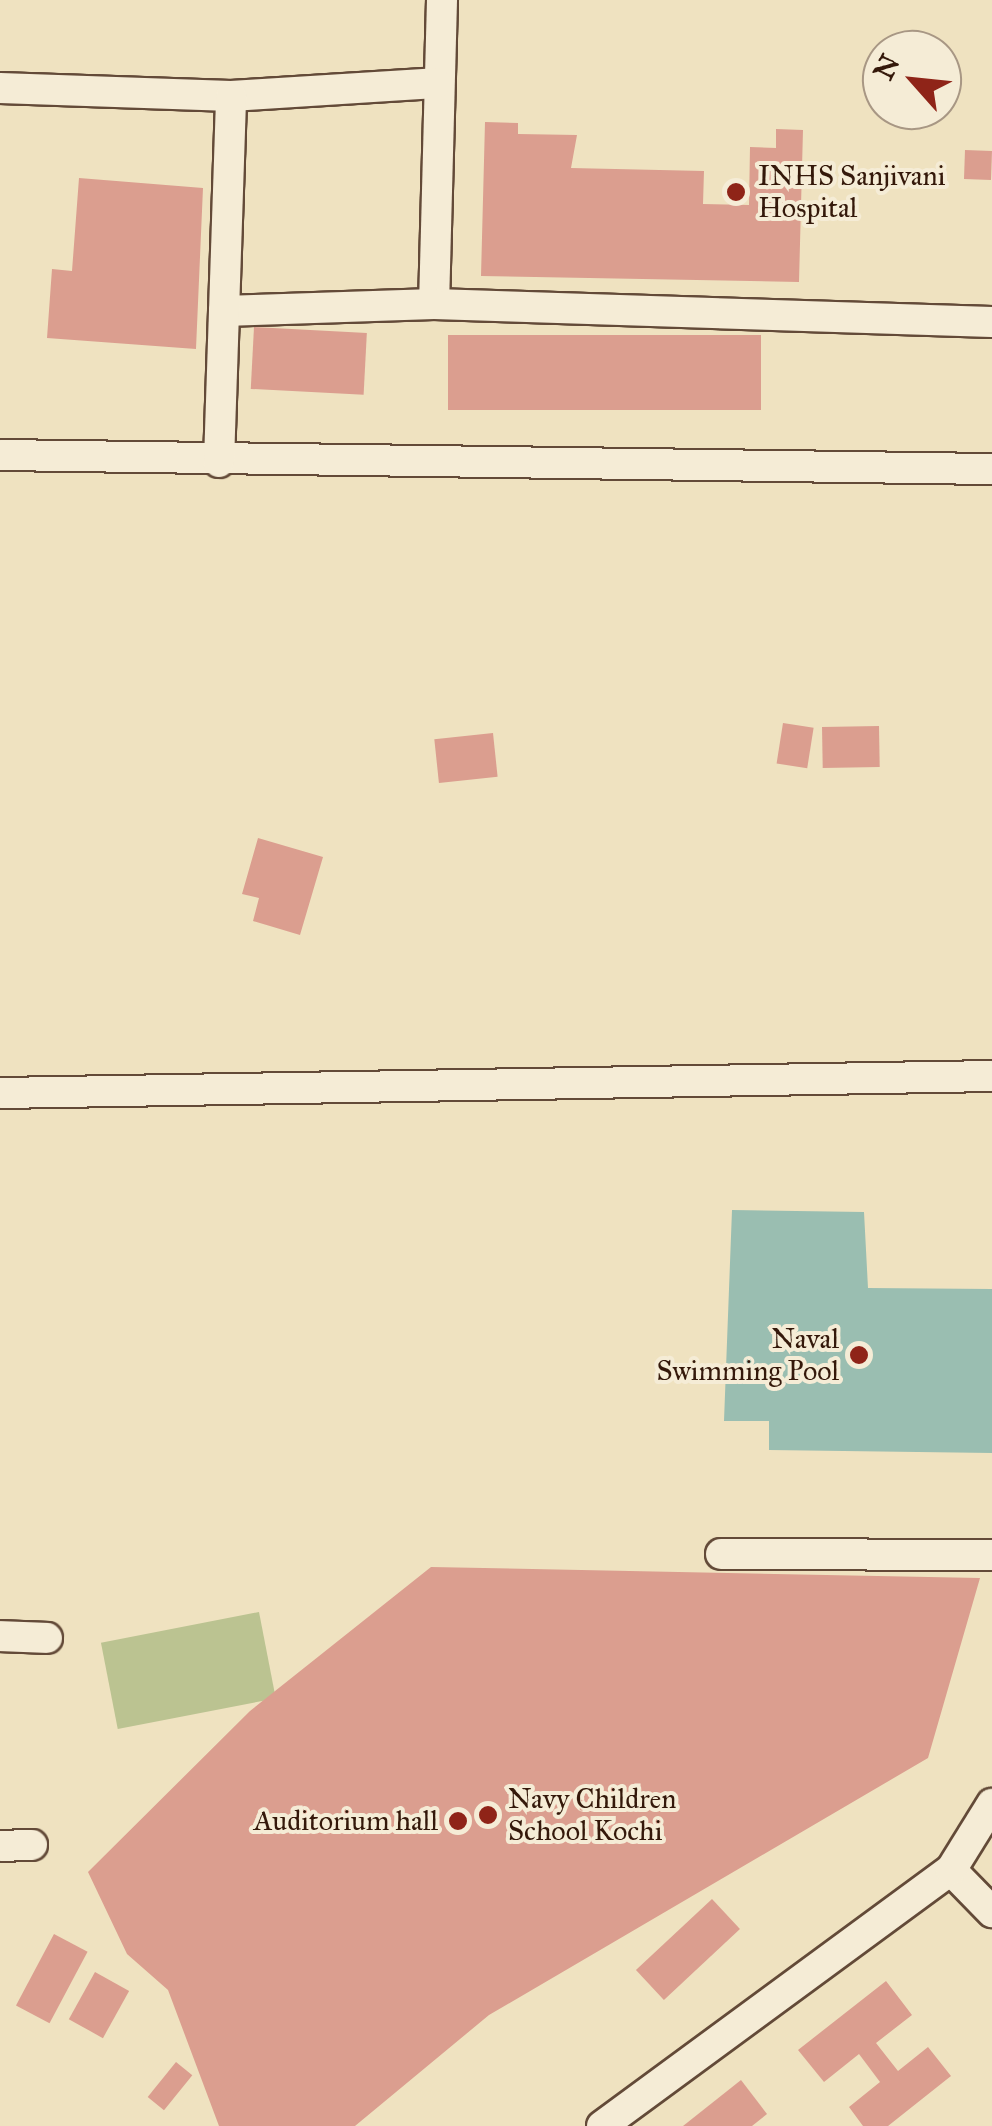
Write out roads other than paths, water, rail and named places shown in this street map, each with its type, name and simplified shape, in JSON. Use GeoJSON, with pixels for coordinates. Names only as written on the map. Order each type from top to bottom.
{"type":"FeatureCollection","features":[{"type":"Feature","properties":{"kind":"street"},"geometry":{"type":"LineString","coordinates":[[434,304],[436,82],[442,0]]}},
{"type":"Feature","properties":{"kind":"street"},"geometry":{"type":"LineString","coordinates":[[0,88],[231,96],[436,82]]}},
{"type":"Feature","properties":{"kind":"street"},"geometry":{"type":"LineString","coordinates":[[220,462],[231,96]]}},
{"type":"Feature","properties":{"kind":"street"},"geometry":{"type":"LineString","coordinates":[[224,311],[434,304],[992,322]]}},
{"type":"Feature","properties":{"kind":"street"},"geometry":{"type":"LineString","coordinates":[[0,455],[220,462],[992,469]]}},
{"type":"Feature","properties":{"kind":"street"},"geometry":{"type":"LineString","coordinates":[[0,1092],[992,1076]]}},
{"type":"Feature","properties":{"kind":"street"},"geometry":{"type":"LineString","coordinates":[[721,1554],[992,1555]]}},
{"type":"Feature","properties":{"kind":"street"},"geometry":{"type":"LineString","coordinates":[[0,1636],[47,1638]]}},
{"type":"Feature","properties":{"kind":"street"},"geometry":{"type":"LineString","coordinates":[[602,2126],[951,1870],[992,1804]]}},
{"type":"Feature","properties":{"kind":"street"},"geometry":{"type":"LineString","coordinates":[[0,1846],[32,1845]]}},
{"type":"Feature","properties":{"kind":"street"},"geometry":{"type":"LineString","coordinates":[[951,1870],[992,1912]]}},
{"type":"Feature","properties":{"kind":"water","name":"Naval Swimming Pool"},"geometry":{"type":"Polygon","coordinates":[[[732,1210],[864,1212],[868,1288],[992,1289],[992,1453],[769,1450],[769,1421],[724,1421],[732,1210]]]}},
{"type":"Feature","properties":{"kind":"place","name":"INHS Sanjivani Hospital"},"geometry":{"type":"Point","coordinates":[736,192]}},
{"type":"Feature","properties":{"kind":"place","name":"Naval Swimming Pool"},"geometry":{"type":"Point","coordinates":[859,1355]}},
{"type":"Feature","properties":{"kind":"place","name":"Navy Children School Kochi"},"geometry":{"type":"Point","coordinates":[488,1815]}},
{"type":"Feature","properties":{"kind":"place","name":"Auditorium hall"},"geometry":{"type":"Point","coordinates":[458,1821]}}]}
